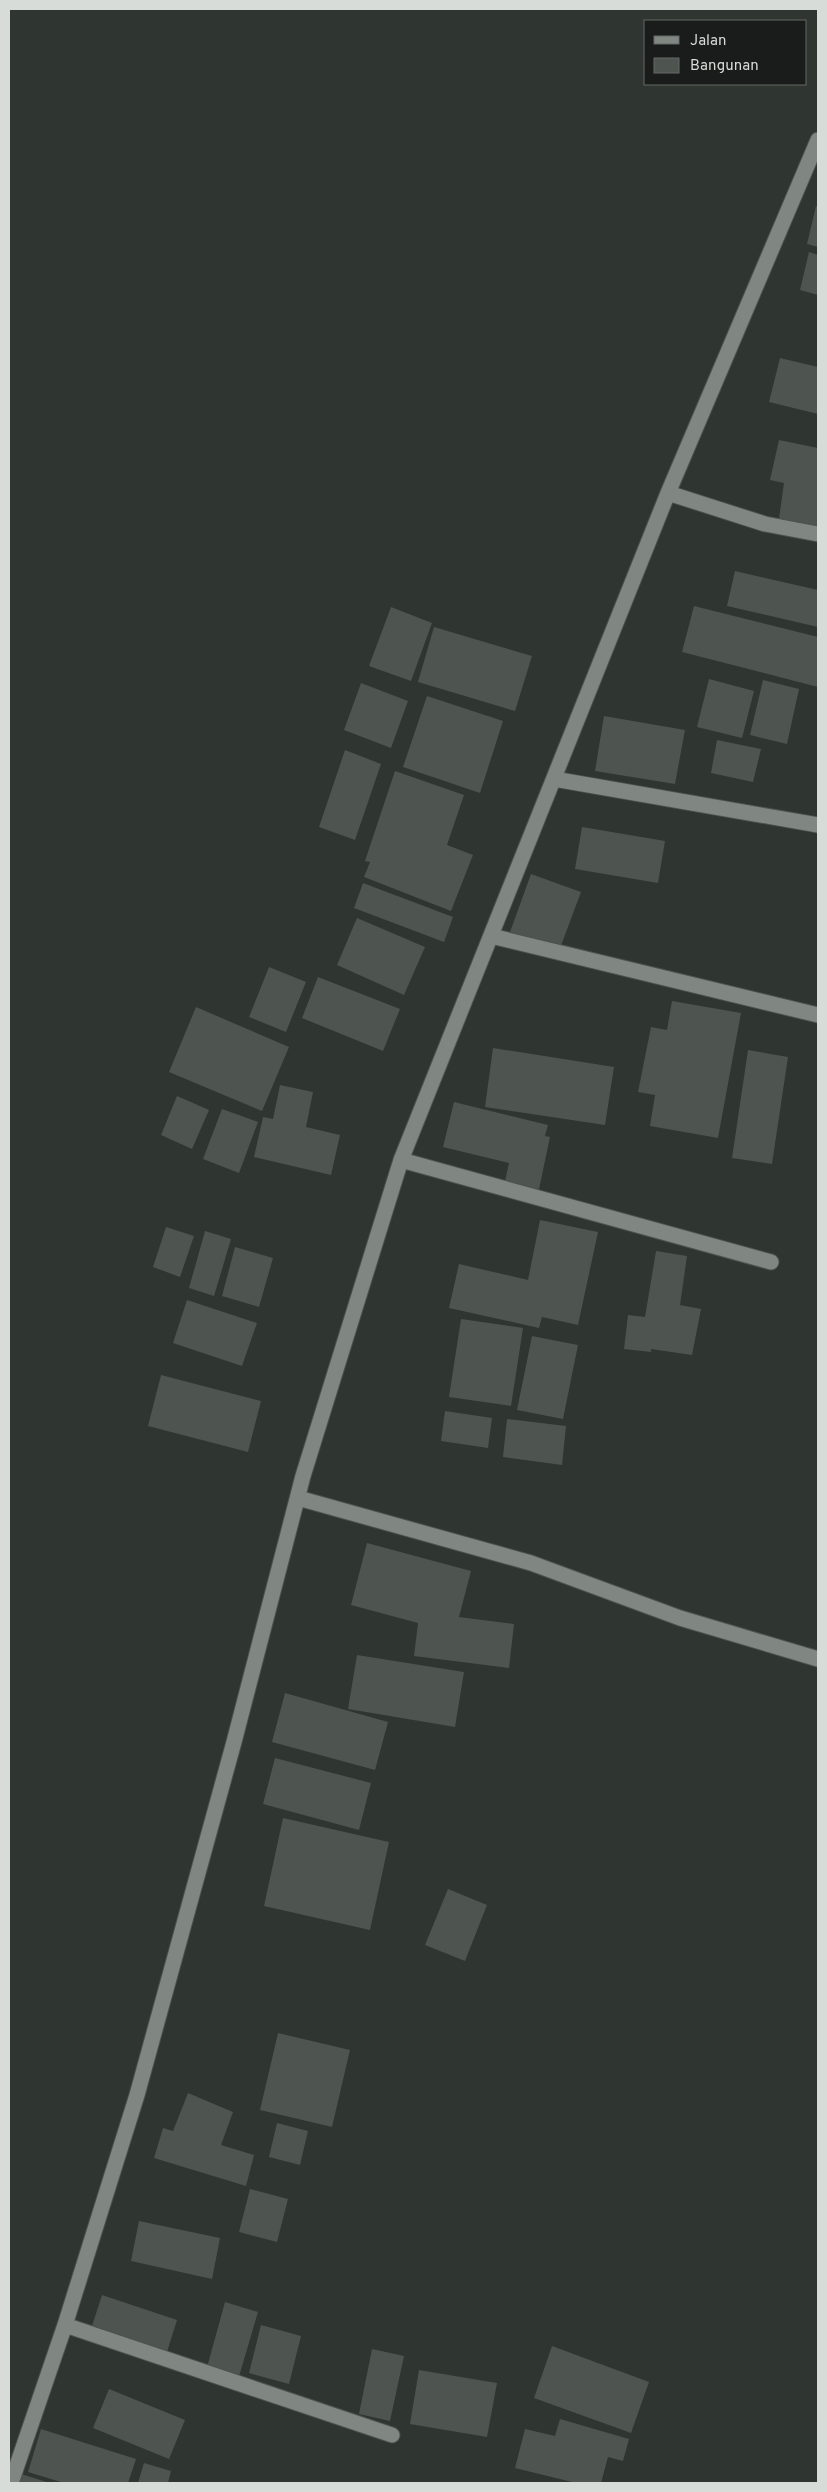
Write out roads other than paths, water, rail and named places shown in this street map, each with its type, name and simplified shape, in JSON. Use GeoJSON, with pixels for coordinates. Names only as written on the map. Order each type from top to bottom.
{"type":"FeatureCollection","features":[{"type":"Feature","properties":{"kind":"street"},"geometry":{"type":"LineString","coordinates":[[11,2483],[65,2325],[137,2094],[234,1742],[298,1498],[401,1160],[668,493],[818,140]]}},
{"type":"Feature","properties":{"kind":"street"},"geometry":{"type":"LineString","coordinates":[[668,493],[764,524],[818,534]]}},
{"type":"Feature","properties":{"kind":"street"},"geometry":{"type":"LineString","coordinates":[[554,779],[818,825]]}},
{"type":"Feature","properties":{"kind":"street"},"geometry":{"type":"LineString","coordinates":[[491,936],[818,1015]]}},
{"type":"Feature","properties":{"kind":"street"},"geometry":{"type":"LineString","coordinates":[[401,1160],[771,1262]]}},
{"type":"Feature","properties":{"kind":"street"},"geometry":{"type":"LineString","coordinates":[[298,1498],[531,1563],[680,1618],[818,1659]]}},
{"type":"Feature","properties":{"kind":"street"},"geometry":{"type":"LineString","coordinates":[[65,2325],[392,2435]]}}]}
